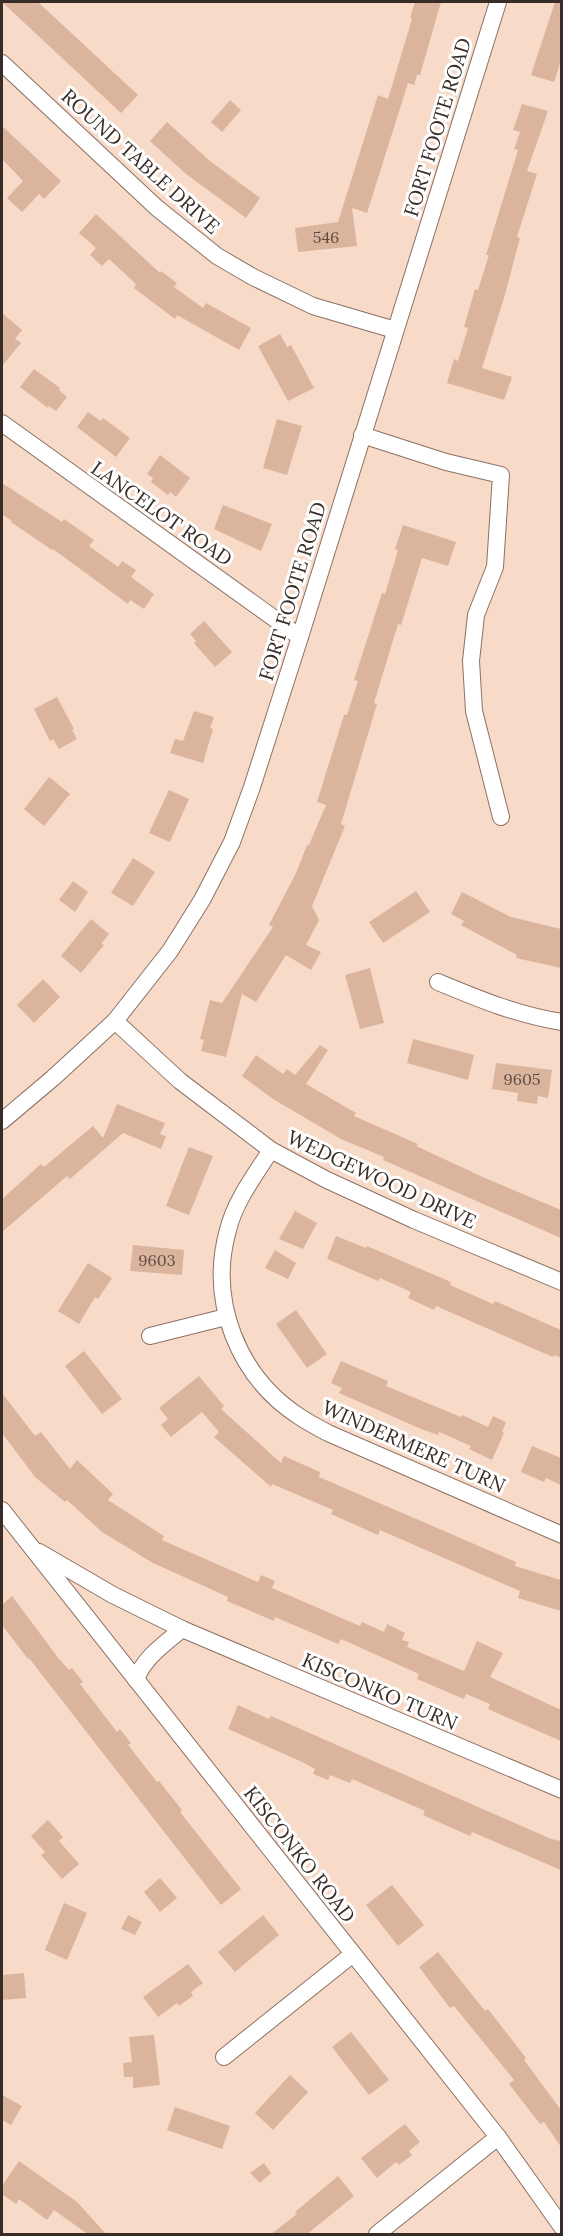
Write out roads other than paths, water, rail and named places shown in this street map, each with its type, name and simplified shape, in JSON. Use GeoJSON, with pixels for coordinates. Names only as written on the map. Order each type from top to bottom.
{"type":"FeatureCollection","features":[{"type":"Feature","properties":{"kind":"street","name":"FORT FOOTE ROAD"},"geometry":{"type":"LineString","coordinates":[[2,1121],[115,1021],[170,951],[202,900],[232,842],[300,636],[498,2]]}},
{"type":"Feature","properties":{"kind":"street","name":"ROUND TABLE DRIVE"},"geometry":{"type":"LineString","coordinates":[[2,63],[157,208],[217,256],[253,277],[313,306],[395,330]]}},
{"type":"Feature","properties":{"kind":"street","name":"LANCELOT ROAD"},"geometry":{"type":"LineString","coordinates":[[2,423],[300,636]]}},
{"type":"Feature","properties":{"kind":"street"},"geometry":{"type":"LineString","coordinates":[[362,435],[446,462],[501,475],[495,567],[476,615],[471,662],[474,711],[501,817]]}},
{"type":"Feature","properties":{"kind":"street"},"geometry":{"type":"LineString","coordinates":[[438,982],[495,1006],[533,1018],[561,1022]]}},
{"type":"Feature","properties":{"kind":"street","name":"WEDGEWOOD DRIVE"},"geometry":{"type":"LineString","coordinates":[[115,1021],[180,1081],[271,1150],[327,1180],[414,1220],[561,1282]]}},
{"type":"Feature","properties":{"kind":"street","name":"WINDERMERE TURN"},"geometry":{"type":"LineString","coordinates":[[271,1150],[239,1203],[228,1229],[223,1255],[222,1288],[226,1317],[246,1362],[278,1400],[300,1417],[328,1433],[561,1535]]}},
{"type":"Feature","properties":{"kind":"street"},"geometry":{"type":"LineString","coordinates":[[150,1336],[226,1317]]}},
{"type":"Feature","properties":{"kind":"street","name":"KISCONKO ROAD"},"geometry":{"type":"LineString","coordinates":[[2,1510],[498,2136],[561,2227]]}},
{"type":"Feature","properties":{"kind":"street","name":"KISCONKO TURN"},"geometry":{"type":"LineString","coordinates":[[32,1548],[113,1595],[182,1629],[561,1790]]}},
{"type":"Feature","properties":{"kind":"street"},"geometry":{"type":"LineString","coordinates":[[136,1680],[139,1671],[148,1660],[182,1629]]}},
{"type":"Feature","properties":{"kind":"street"},"geometry":{"type":"LineString","coordinates":[[224,2057],[353,1954]]}},
{"type":"Feature","properties":{"kind":"street"},"geometry":{"type":"LineString","coordinates":[[377,2235],[498,2136]]}}]}
